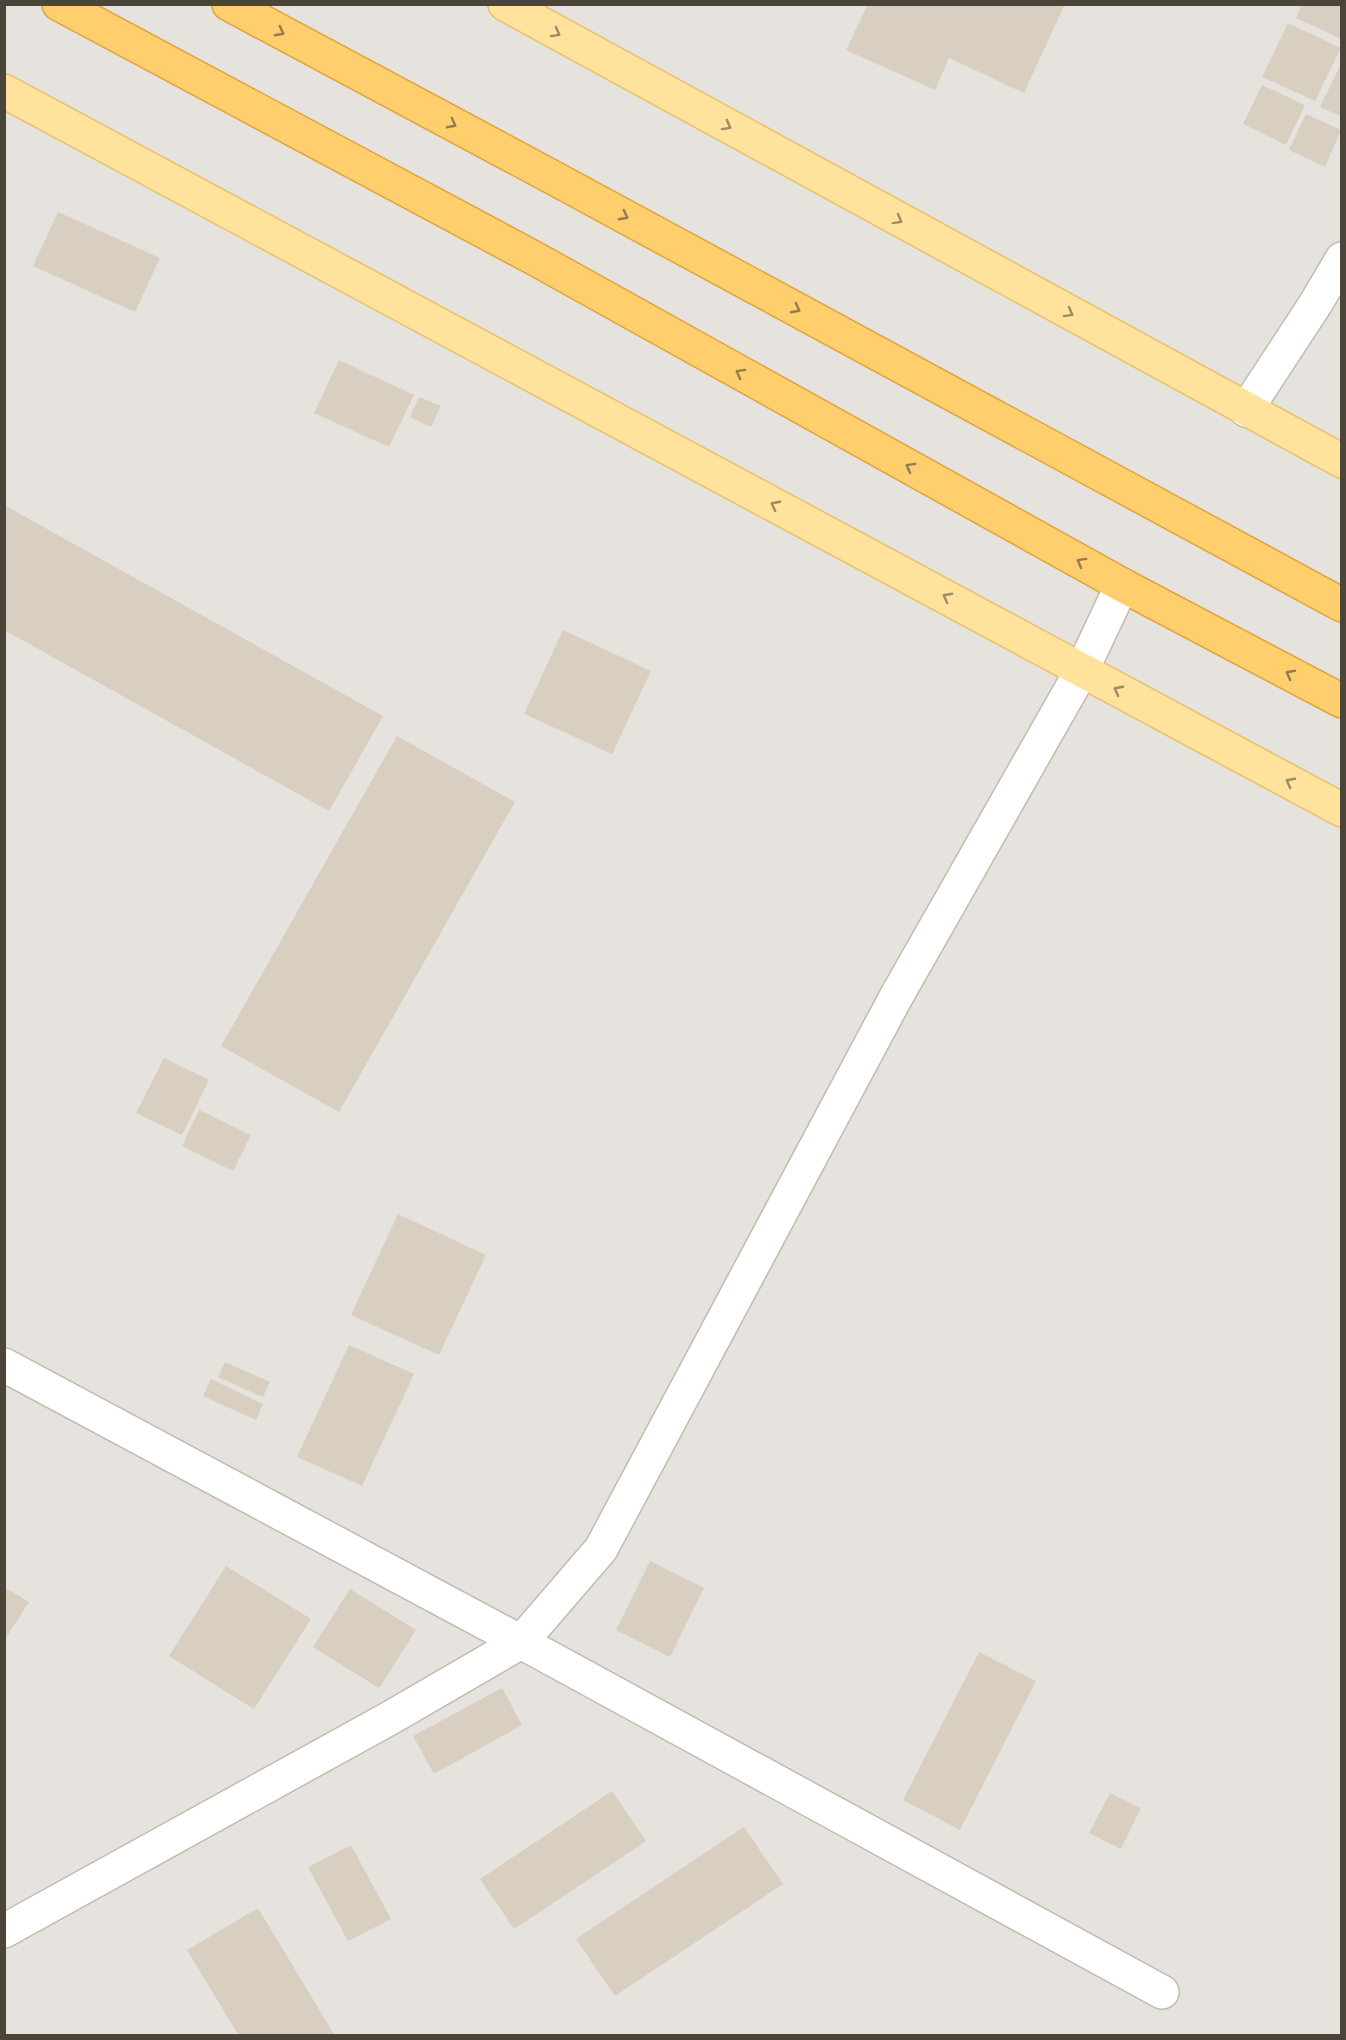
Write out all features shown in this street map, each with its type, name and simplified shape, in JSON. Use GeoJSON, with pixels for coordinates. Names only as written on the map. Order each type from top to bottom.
{"type":"FeatureCollection","features":[{"type":"Feature","properties":{"kind":"highway"},"geometry":{"type":"LineString","coordinates":[[59,4],[532,257],[1122,585],[1341,701]]}},
{"type":"Feature","properties":{"kind":"highway"},"geometry":{"type":"LineString","coordinates":[[229,4],[1341,604]]}},
{"type":"Feature","properties":{"kind":"main road"},"geometry":{"type":"LineString","coordinates":[[505,4],[1341,460]]}},
{"type":"Feature","properties":{"kind":"main road"},"geometry":{"type":"LineString","coordinates":[[4,91],[1341,810]]}},
{"type":"Feature","properties":{"kind":"street"},"geometry":{"type":"LineString","coordinates":[[1246,410],[1316,303],[1341,259]]}},
{"type":"Feature","properties":{"kind":"street"},"geometry":{"type":"LineString","coordinates":[[4,1931],[390,1718],[521,1642],[601,1549],[896,997],[1082,670],[1122,585]]}},
{"type":"Feature","properties":{"kind":"street"},"geometry":{"type":"LineString","coordinates":[[4,1365],[521,1642],[1162,1992]]}},
{"type":"Feature","properties":{"kind":"shaded area"},"geometry":{"type":"Polygon","coordinates":[[[5,5],[1341,5],[1341,2035],[5,2035],[5,5]]]}},
{"type":"Feature","properties":{"kind":"building"},"geometry":{"type":"Polygon","coordinates":[[[863,4],[1065,4],[1024,93],[949,58],[935,90],[846,50],[867,6],[863,4]]]}},
{"type":"Feature","properties":{"kind":"building"},"geometry":{"type":"Polygon","coordinates":[[[1302,4],[1342,4],[1342,39],[1296,18],[1302,4]]]}},
{"type":"Feature","properties":{"kind":"building"},"geometry":{"type":"Polygon","coordinates":[[[1288,23],[1341,48],[1315,101],[1262,77],[1288,23]]]}},
{"type":"Feature","properties":{"kind":"building"},"geometry":{"type":"Polygon","coordinates":[[[1342,62],[1342,117],[1320,107],[1342,62]]]}},
{"type":"Feature","properties":{"kind":"building"},"geometry":{"type":"Polygon","coordinates":[[[1262,85],[1305,105],[1286,145],[1243,124],[1262,85]]]}},
{"type":"Feature","properties":{"kind":"building"},"geometry":{"type":"Polygon","coordinates":[[[1306,114],[1341,130],[1325,167],[1289,150],[1306,114]]]}},
{"type":"Feature","properties":{"kind":"building"},"geometry":{"type":"Polygon","coordinates":[[[58,212],[160,258],[135,312],[33,266],[58,212]]]}},
{"type":"Feature","properties":{"kind":"building"},"geometry":{"type":"Polygon","coordinates":[[[339,360],[414,395],[389,447],[314,413],[339,360]]]}},
{"type":"Feature","properties":{"kind":"building"},"geometry":{"type":"Polygon","coordinates":[[[419,397],[441,406],[431,427],[410,417],[419,397]]]}},
{"type":"Feature","properties":{"kind":"building"},"geometry":{"type":"Polygon","coordinates":[[[4,505],[383,716],[329,811],[4,630],[4,505]]]}},
{"type":"Feature","properties":{"kind":"building"},"geometry":{"type":"Polygon","coordinates":[[[563,630],[651,671],[612,754],[524,714],[563,630]]]}},
{"type":"Feature","properties":{"kind":"building"},"geometry":{"type":"Polygon","coordinates":[[[397,736],[515,802],[339,1112],[221,1046],[397,736]]]}},
{"type":"Feature","properties":{"kind":"building"},"geometry":{"type":"Polygon","coordinates":[[[164,1058],[209,1080],[182,1135],[136,1113],[164,1058]]]}},
{"type":"Feature","properties":{"kind":"building"},"geometry":{"type":"Polygon","coordinates":[[[199,1110],[251,1135],[233,1171],[182,1146],[199,1110]]]}},
{"type":"Feature","properties":{"kind":"building"},"geometry":{"type":"Polygon","coordinates":[[[398,1214],[486,1255],[439,1355],[351,1315],[398,1214]]]}},
{"type":"Feature","properties":{"kind":"building"},"geometry":{"type":"Polygon","coordinates":[[[349,1345],[414,1374],[362,1486],[297,1457],[349,1345]]]}},
{"type":"Feature","properties":{"kind":"building"},"geometry":{"type":"Polygon","coordinates":[[[225,1362],[270,1382],[263,1397],[218,1377],[225,1362]]]}},
{"type":"Feature","properties":{"kind":"building"},"geometry":{"type":"Polygon","coordinates":[[[211,1379],[263,1404],[256,1420],[203,1396],[211,1379]]]}},
{"type":"Feature","properties":{"kind":"building"},"geometry":{"type":"Polygon","coordinates":[[[650,1561],[704,1588],[670,1657],[616,1630],[650,1561]]]}},
{"type":"Feature","properties":{"kind":"building"},"geometry":{"type":"Polygon","coordinates":[[[226,1566],[311,1619],[254,1709],[169,1656],[226,1566]]]}},
{"type":"Feature","properties":{"kind":"building"},"geometry":{"type":"Polygon","coordinates":[[[4,1587],[29,1602],[4,1641],[4,1587]]]}},
{"type":"Feature","properties":{"kind":"building"},"geometry":{"type":"Polygon","coordinates":[[[350,1589],[416,1630],[379,1688],[313,1647],[350,1589]]]}},
{"type":"Feature","properties":{"kind":"building"},"geometry":{"type":"Polygon","coordinates":[[[979,1652],[1036,1681],[960,1830],[903,1800],[979,1652]]]}},
{"type":"Feature","properties":{"kind":"building"},"geometry":{"type":"Polygon","coordinates":[[[502,1688],[522,1725],[434,1774],[413,1736],[502,1688]]]}},
{"type":"Feature","properties":{"kind":"building"},"geometry":{"type":"Polygon","coordinates":[[[612,1791],[646,1841],[514,1929],[480,1879],[612,1791]]]}},
{"type":"Feature","properties":{"kind":"building"},"geometry":{"type":"Polygon","coordinates":[[[1110,1793],[1141,1808],[1121,1849],[1089,1833],[1110,1793]]]}},
{"type":"Feature","properties":{"kind":"building"},"geometry":{"type":"Polygon","coordinates":[[[744,1827],[783,1884],[615,1996],[576,1939],[744,1827]]]}},
{"type":"Feature","properties":{"kind":"building"},"geometry":{"type":"Polygon","coordinates":[[[351,1845],[391,1919],[348,1941],[308,1867],[351,1845]]]}},
{"type":"Feature","properties":{"kind":"building"},"geometry":{"type":"Polygon","coordinates":[[[258,1908],[335,2036],[239,2036],[187,1950],[258,1908]]]}}]}
